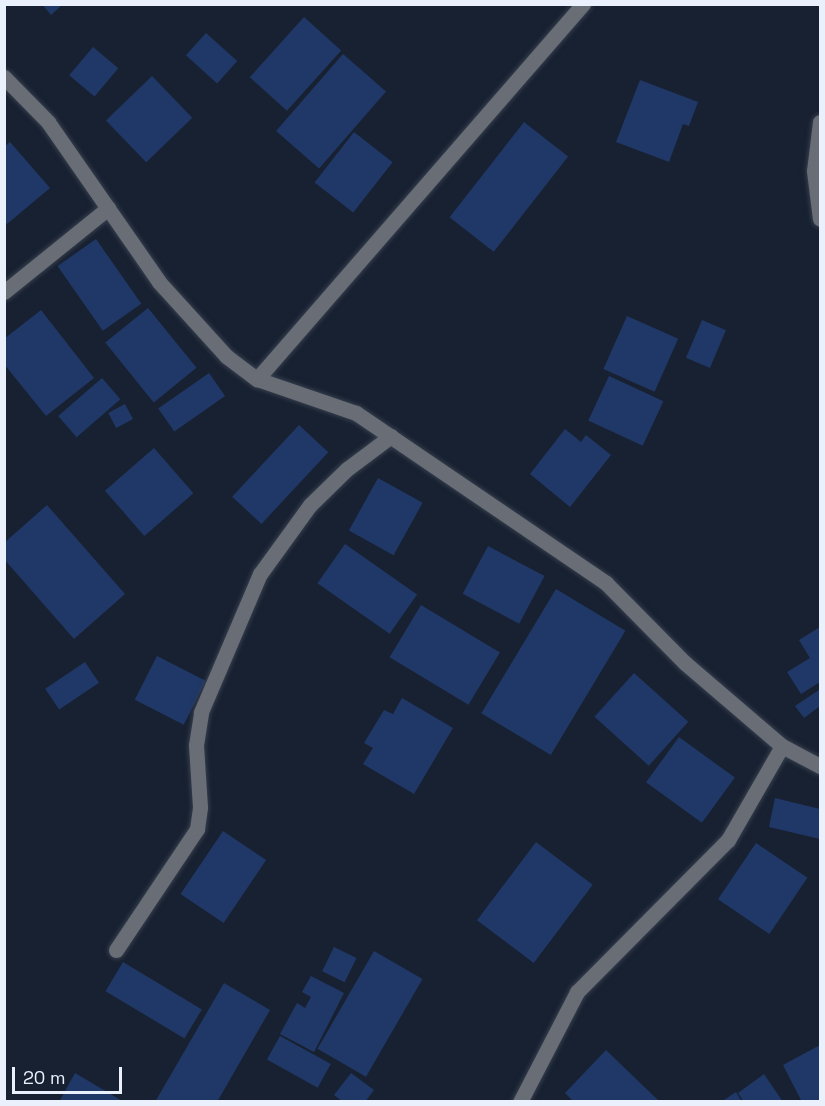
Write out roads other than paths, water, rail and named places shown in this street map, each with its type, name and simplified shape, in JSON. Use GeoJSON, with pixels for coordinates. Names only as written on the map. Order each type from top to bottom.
{"type":"FeatureCollection","features":[{"type":"Feature","properties":{"kind":"street"},"geometry":{"type":"LineString","coordinates":[[257,379],[583,4]]}},
{"type":"Feature","properties":{"kind":"street"},"geometry":{"type":"LineString","coordinates":[[4,77],[48,122],[159,282],[226,356],[257,379],[356,413],[606,583],[686,663],[782,746],[820,766]]}},
{"type":"Feature","properties":{"kind":"street"},"geometry":{"type":"LineString","coordinates":[[820,122],[814,171],[820,219]]}},
{"type":"Feature","properties":{"kind":"street"},"geometry":{"type":"LineString","coordinates":[[4,292],[108,208]]}},
{"type":"Feature","properties":{"kind":"street"},"geometry":{"type":"LineString","coordinates":[[116,950],[197,829],[200,807],[196,745],[201,711],[260,574],[310,505],[347,469],[391,436]]}},
{"type":"Feature","properties":{"kind":"street"},"geometry":{"type":"LineString","coordinates":[[520,1101],[577,992],[728,840],[782,746]]}}]}
